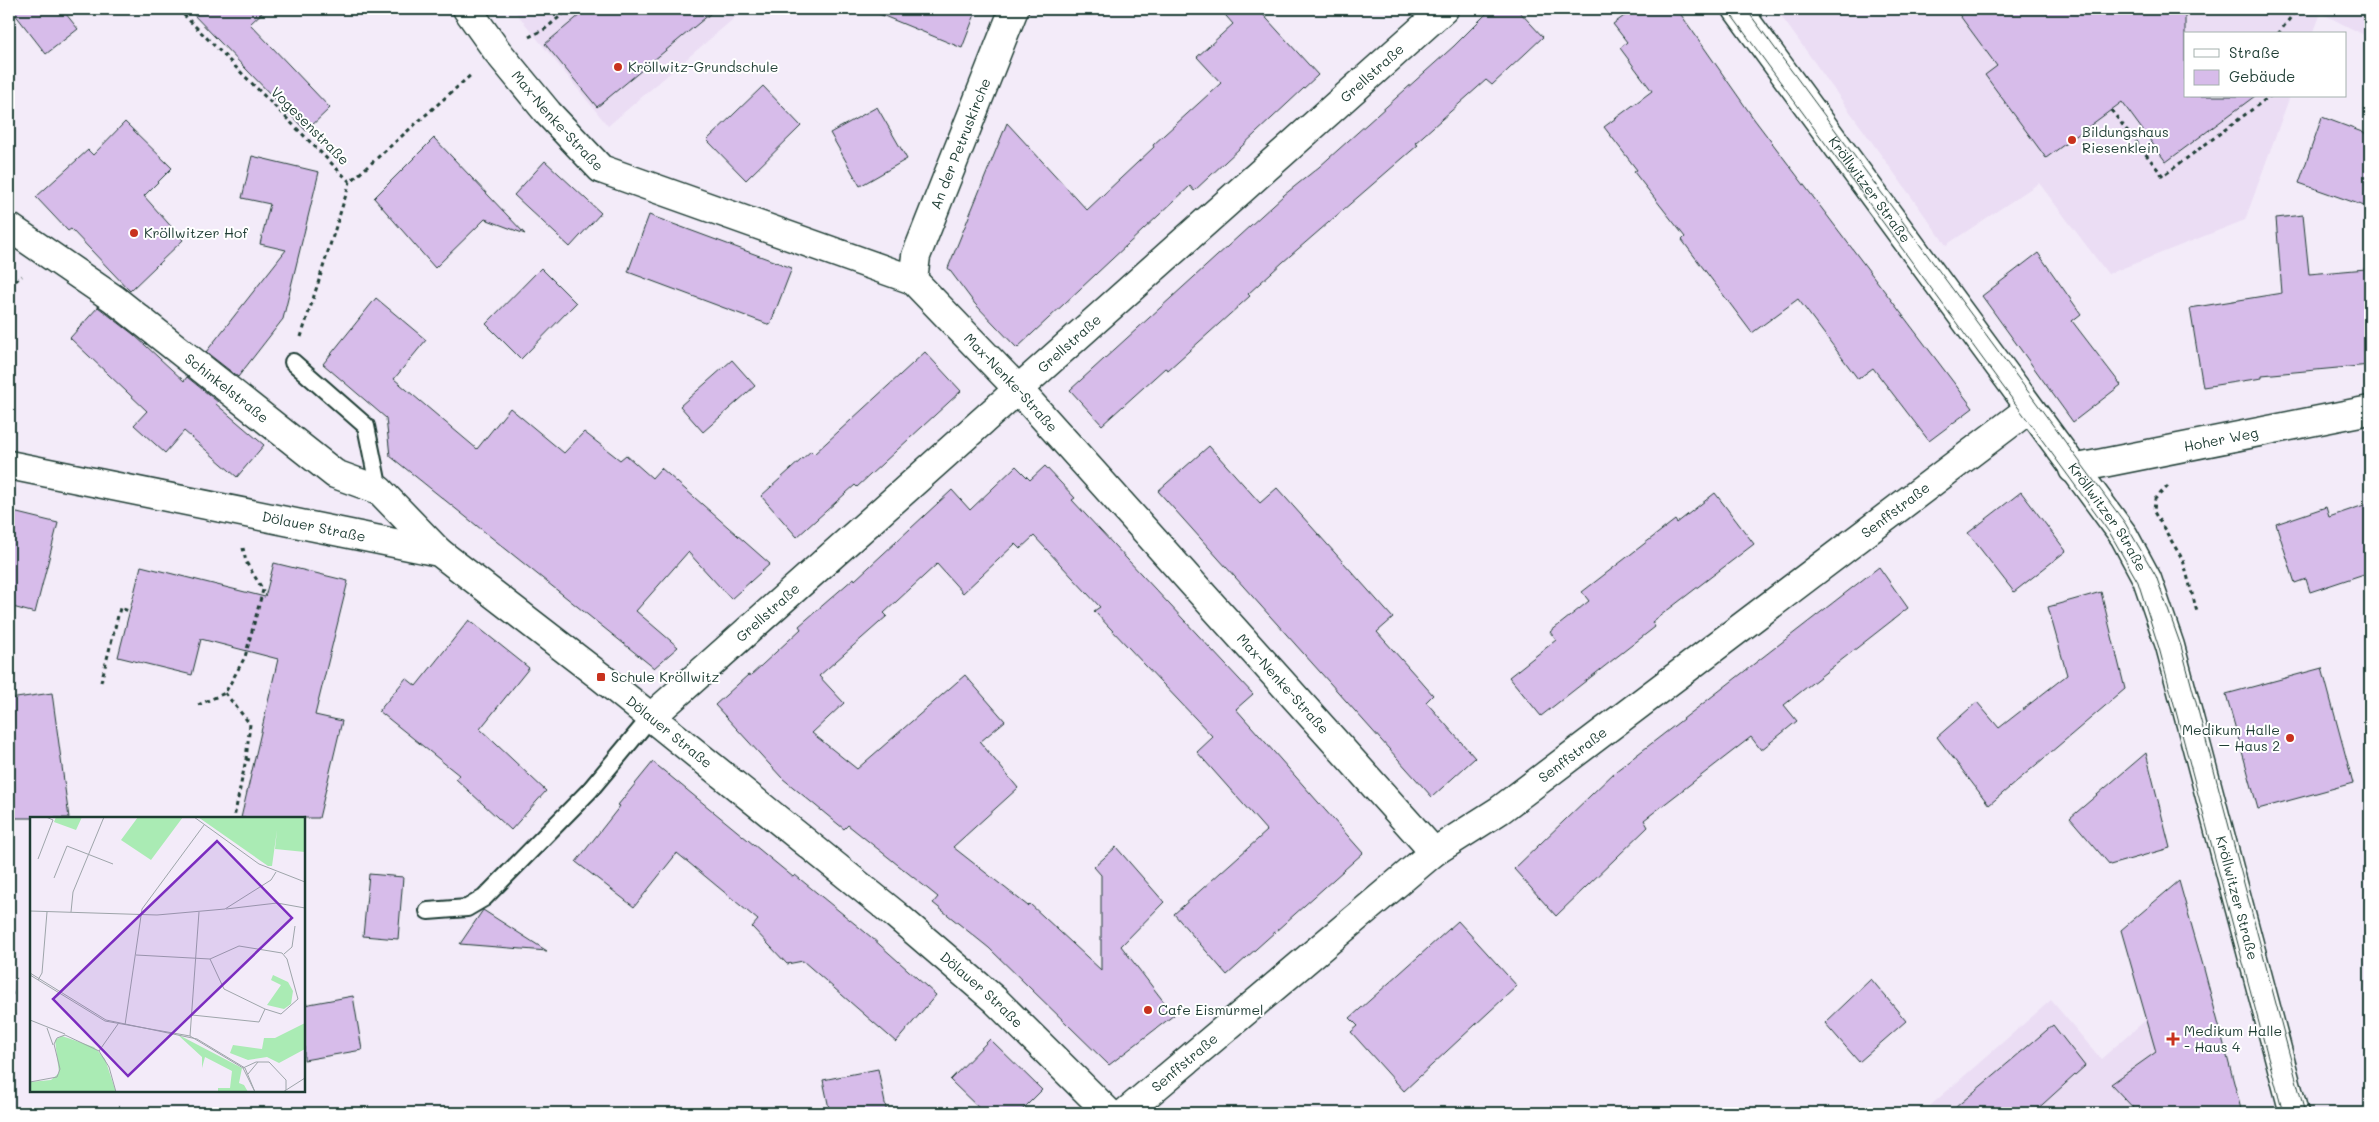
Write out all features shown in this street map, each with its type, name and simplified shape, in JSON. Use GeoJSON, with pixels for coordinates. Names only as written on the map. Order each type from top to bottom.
{"type":"FeatureCollection","features":[{"type":"Feature","properties":{"kind":"street"},"geometry":{"type":"LineString","coordinates":[[467,9],[498,51]]}},
{"type":"Feature","properties":{"kind":"street","name":"An der Petruskirche"},"geometry":{"type":"LineString","coordinates":[[913,280],[916,256],[1014,9]]}},
{"type":"Feature","properties":{"kind":"street","name":"Grellstraße"},"geometry":{"type":"LineString","coordinates":[[650,718],[1444,9]]}},
{"type":"Feature","properties":{"kind":"street","name":"Kröllwitzer Straße"},"geometry":{"type":"LineString","coordinates":[[1737,9],[2124,536],[2150,588],[2170,646],[2294,1113]]}},
{"type":"Feature","properties":{"kind":"street","name":"Max-Nenke-Straße"},"geometry":{"type":"LineString","coordinates":[[498,51],[548,114],[601,169],[913,280],[1018,389],[1434,852]]}},
{"type":"Feature","properties":{"kind":"street","name":"Schinkelstraße"},"geometry":{"type":"LineString","coordinates":[[9,227],[114,299],[335,474],[379,490],[439,552]]}},
{"type":"Feature","properties":{"kind":"street","name":"Senffstraße"},"geometry":{"type":"LineString","coordinates":[[1125,1113],[1434,852],[1500,810],[2029,409]]}},
{"type":"Feature","properties":{"kind":"street","name":"Hoher Weg"},"geometry":{"type":"LineString","coordinates":[[2073,469],[2370,410]]}},
{"type":"Feature","properties":{"kind":"street","name":"Dölauer Straße"},"geometry":{"type":"LineString","coordinates":[[9,465],[439,552],[601,677],[896,915],[988,994],[1109,1113]]}},
{"type":"Feature","properties":{"kind":"lane"},"geometry":{"type":"LineString","coordinates":[[293,362],[366,426],[379,490]]}},
{"type":"Feature","properties":{"kind":"lane"},"geometry":{"type":"LineString","coordinates":[[428,911],[467,908],[484,898],[590,790],[650,718]]}},
{"type":"Feature","properties":{"kind":"path","name":"Vogesenstraße"},"geometry":{"type":"LineString","coordinates":[[178,9],[350,182],[498,51],[545,30],[569,9]]}},
{"type":"Feature","properties":{"kind":"path"},"geometry":{"type":"LineString","coordinates":[[2279,32],[2297,9]]}},
{"type":"Feature","properties":{"kind":"path"},"geometry":{"type":"LineString","coordinates":[[2111,110],[2163,176],[2267,98]]}},
{"type":"Feature","properties":{"kind":"path"},"geometry":{"type":"LineString","coordinates":[[293,362],[350,182]]}},
{"type":"Feature","properties":{"kind":"path"},"geometry":{"type":"LineString","coordinates":[[2174,482],[2156,499],[2154,512],[2183,560],[2198,616]]}},
{"type":"Feature","properties":{"kind":"path"},"geometry":{"type":"LineString","coordinates":[[198,705],[225,693],[245,656],[259,611],[263,590],[246,562],[239,532],[241,513]]}},
{"type":"Feature","properties":{"kind":"path"},"geometry":{"type":"LineString","coordinates":[[101,682],[120,608],[129,611]]}},
{"type":"Feature","properties":{"kind":"path"},"geometry":{"type":"LineString","coordinates":[[225,693],[250,724],[246,758],[234,817]]}},
{"type":"Feature","properties":{"kind":"path"},"geometry":{"type":"LineString","coordinates":[[246,758],[254,761]]}},
{"type":"Feature","properties":{"kind":"shaded area","name":"Kröllwitz-Grundschule"},"geometry":{"type":"Polygon","coordinates":[[[513,9],[745,9],[608,126],[513,9]]]}},
{"type":"Feature","properties":{"kind":"shaded area","name":"Bildungshaus Riesenklein"},"geometry":{"type":"Polygon","coordinates":[[[1776,9],[2370,9],[2370,38],[2321,13],[2314,32],[2184,32],[2184,98],[2289,98],[2245,220],[2108,274],[2039,183],[1946,245],[1776,9]]]}},
{"type":"Feature","properties":{"kind":"shaded area","name":"Medikum Halle - Haus 4"},"geometry":{"type":"Polygon","coordinates":[[[2204,969],[2242,1113],[1922,1113],[2051,1000],[2101,1059],[2204,969]]]}},
{"type":"Feature","properties":{"kind":"building"},"geometry":{"type":"Polygon","coordinates":[[[11,9],[62,9],[78,29],[46,54],[11,9]]]}},
{"type":"Feature","properties":{"kind":"building"},"geometry":{"type":"Polygon","coordinates":[[[188,9],[266,9],[250,24],[330,108],[306,131],[188,9]]]}},
{"type":"Feature","properties":{"kind":"building","name":"Kröllwitz-Grundschule"},"geometry":{"type":"Polygon","coordinates":[[[587,9],[716,9],[597,107],[545,44],[587,9]]]}},
{"type":"Feature","properties":{"kind":"building"},"geometry":{"type":"Polygon","coordinates":[[[867,9],[977,9],[962,48],[867,9]]]}},
{"type":"Feature","properties":{"kind":"building"},"geometry":{"type":"Polygon","coordinates":[[[1220,9],[1258,9],[1318,75],[1194,191],[1190,186],[1017,348],[975,304],[948,268],[1007,123],[1087,210],[1154,147],[1153,145],[1221,83],[1197,57],[1233,24],[1220,9]]]}},
{"type":"Feature","properties":{"kind":"building"},"geometry":{"type":"Polygon","coordinates":[[[1491,9],[1517,9],[1543,37],[1492,85],[1486,80],[1415,143],[1418,145],[1283,262],[1248,294],[1250,296],[1168,370],[1165,368],[1102,425],[1070,390],[1284,195],[1319,167],[1454,46],[1491,9]]]}},
{"type":"Feature","properties":{"kind":"building"},"geometry":{"type":"Polygon","coordinates":[[[1634,9],[1677,9],[1754,119],[1973,408],[1929,441],[1873,368],[1858,379],[1798,299],[1752,333],[1682,240],[1685,237],[1634,172],[1637,170],[1604,127],[1652,91],[1620,48],[1627,42],[1613,24],[1634,9]]]}},
{"type":"Feature","properties":{"kind":"building"},"geometry":{"type":"Polygon","coordinates":[[[1955,9],[2185,9],[2184,98],[2252,98],[2166,162],[2122,102],[2046,158],[1985,75],[1997,66],[1955,9]]]}},
{"type":"Feature","properties":{"kind":"building"},"geometry":{"type":"Polygon","coordinates":[[[763,86],[801,126],[746,180],[707,140],[763,86]]]}},
{"type":"Feature","properties":{"kind":"building"},"geometry":{"type":"Polygon","coordinates":[[[877,107],[907,159],[860,186],[830,133],[877,107]]]}},
{"type":"Feature","properties":{"kind":"building"},"geometry":{"type":"Polygon","coordinates":[[[2322,117],[2370,135],[2370,208],[2299,183],[2322,117]]]}},
{"type":"Feature","properties":{"kind":"building"},"geometry":{"type":"Polygon","coordinates":[[[125,122],[172,168],[144,196],[183,240],[130,291],[71,229],[68,231],[36,197],[88,150],[93,155],[125,122]]]}},
{"type":"Feature","properties":{"kind":"building"},"geometry":{"type":"Polygon","coordinates":[[[434,138],[525,234],[485,219],[435,268],[374,198],[434,138]]]}},
{"type":"Feature","properties":{"kind":"building"},"geometry":{"type":"Polygon","coordinates":[[[252,156],[319,172],[283,319],[238,377],[206,352],[286,250],[260,244],[270,204],[242,198],[252,156]]]}},
{"type":"Feature","properties":{"kind":"building"},"geometry":{"type":"Polygon","coordinates":[[[545,161],[601,213],[570,247],[514,195],[545,161]]]}},
{"type":"Feature","properties":{"kind":"building"},"geometry":{"type":"Polygon","coordinates":[[[649,215],[792,268],[770,325],[628,272],[649,215]]]}},
{"type":"Feature","properties":{"kind":"building"},"geometry":{"type":"Polygon","coordinates":[[[2303,215],[2309,274],[2366,269],[2370,319],[2370,365],[2262,375],[2262,378],[2203,387],[2190,308],[2282,293],[2276,218],[2303,215]]]}},
{"type":"Feature","properties":{"kind":"building"},"geometry":{"type":"Polygon","coordinates":[[[2038,253],[2081,314],[2072,321],[2121,385],[2073,422],[1982,296],[2038,253]]]}},
{"type":"Feature","properties":{"kind":"building"},"geometry":{"type":"Polygon","coordinates":[[[541,268],[576,303],[521,359],[486,324],[541,268]]]}},
{"type":"Feature","properties":{"kind":"building"},"geometry":{"type":"Polygon","coordinates":[[[376,298],[426,340],[394,379],[477,449],[510,408],[564,453],[584,432],[620,460],[626,455],[652,478],[661,468],[770,564],[731,599],[688,552],[636,611],[678,647],[654,668],[390,456],[386,418],[323,364],[376,298]]]}},
{"type":"Feature","properties":{"kind":"building"},"geometry":{"type":"Polygon","coordinates":[[[98,307],[133,334],[184,381],[187,377],[218,402],[216,404],[264,445],[237,477],[184,431],[165,453],[134,425],[147,411],[70,338],[98,307]]]}},
{"type":"Feature","properties":{"kind":"building"},"geometry":{"type":"Polygon","coordinates":[[[925,352],[961,391],[857,487],[855,485],[797,537],[761,496],[811,451],[814,454],[925,352]]]}},
{"type":"Feature","properties":{"kind":"building"},"geometry":{"type":"Polygon","coordinates":[[[732,360],[755,386],[703,432],[680,406],[732,360]]]}},
{"type":"Feature","properties":{"kind":"building"},"geometry":{"type":"Polygon","coordinates":[[[1209,446],[1260,503],[1277,488],[1393,618],[1377,632],[1433,695],[1426,702],[1475,758],[1432,797],[1158,491],[1209,446]]]}},
{"type":"Feature","properties":{"kind":"building"},"geometry":{"type":"Polygon","coordinates":[[[1016,466],[1030,480],[1045,466],[1075,498],[1072,500],[1253,694],[1236,709],[1363,853],[1227,975],[1174,914],[1267,831],[1197,752],[1213,737],[1094,611],[1100,607],[1034,536],[1020,549],[1015,544],[963,593],[937,564],[884,613],[887,616],[819,676],[844,703],[812,733],[857,769],[965,675],[1005,721],[980,742],[1018,788],[953,847],[1028,906],[1030,904],[1101,970],[1101,875],[1094,867],[1116,847],[1164,902],[1121,946],[1174,1015],[1109,1065],[989,948],[933,903],[938,897],[848,825],[844,829],[782,778],[715,705],[801,629],[799,626],[854,578],[855,580],[952,490],[970,510],[1016,466]]]}},
{"type":"Feature","properties":{"kind":"building"},"geometry":{"type":"Polygon","coordinates":[[[2021,492],[2066,551],[2014,592],[1968,533],[2021,492]]]}},
{"type":"Feature","properties":{"kind":"building"},"geometry":{"type":"Polygon","coordinates":[[[1715,493],[1754,544],[1652,622],[1655,627],[1541,716],[1509,677],[1556,640],[1550,632],[1589,601],[1582,592],[1675,520],[1677,523],[1715,493]]]}},
{"type":"Feature","properties":{"kind":"building"},"geometry":{"type":"Polygon","coordinates":[[[2370,503],[2370,572],[2310,592],[2306,579],[2295,583],[2276,524],[2326,507],[2329,517],[2370,503]]]}},
{"type":"Feature","properties":{"kind":"building"},"geometry":{"type":"Polygon","coordinates":[[[9,511],[58,523],[35,613],[9,606],[9,511]]]}},
{"type":"Feature","properties":{"kind":"building"},"geometry":{"type":"Polygon","coordinates":[[[274,563],[348,581],[315,715],[342,721],[319,818],[241,817],[278,659],[201,639],[192,675],[118,657],[141,566],[265,597],[274,563]]]}},
{"type":"Feature","properties":{"kind":"building"},"geometry":{"type":"Polygon","coordinates":[[[1879,567],[1908,608],[1784,705],[1797,721],[1761,750],[1751,737],[1644,820],[1648,827],[1556,916],[1514,869],[1616,771],[1879,567]]]}},
{"type":"Feature","properties":{"kind":"building"},"geometry":{"type":"Polygon","coordinates":[[[2101,592],[2125,689],[1989,805],[1937,737],[1977,702],[1999,728],[2067,675],[2048,607],[2101,592]]]}},
{"type":"Feature","properties":{"kind":"building"},"geometry":{"type":"Polygon","coordinates":[[[469,620],[529,668],[480,729],[546,791],[511,830],[456,779],[459,775],[379,711],[406,678],[416,686],[469,620]]]}},
{"type":"Feature","properties":{"kind":"building","name":"Medikum Halle – Haus 2"},"geometry":{"type":"Polygon","coordinates":[[[2322,668],[2353,783],[2258,809],[2226,694],[2322,668]]]}},
{"type":"Feature","properties":{"kind":"building"},"geometry":{"type":"Polygon","coordinates":[[[52,693],[69,817],[9,818],[9,699],[52,693]]]}},
{"type":"Feature","properties":{"kind":"building"},"geometry":{"type":"Polygon","coordinates":[[[2146,753],[2170,848],[2110,865],[2070,818],[2146,753]]]}},
{"type":"Feature","properties":{"kind":"building"},"geometry":{"type":"Polygon","coordinates":[[[653,762],[793,877],[795,875],[871,937],[936,995],[896,1042],[803,961],[787,964],[752,927],[758,920],[677,853],[634,907],[576,862],[653,762]]]}},
{"type":"Feature","properties":{"kind":"building"},"geometry":{"type":"Polygon","coordinates":[[[369,874],[403,877],[398,939],[363,936],[369,874]]]}},
{"type":"Feature","properties":{"kind":"building"},"geometry":{"type":"Polygon","coordinates":[[[2179,881],[2242,1113],[2138,1113],[2111,1084],[2156,1052],[2121,930],[2179,881]]]}},
{"type":"Feature","properties":{"kind":"building"},"geometry":{"type":"Polygon","coordinates":[[[483,910],[547,951],[460,944],[483,910]]]}},
{"type":"Feature","properties":{"kind":"building"},"geometry":{"type":"Polygon","coordinates":[[[1458,921],[1517,986],[1404,1091],[1351,1032],[1358,1026],[1350,1018],[1458,921]]]}},
{"type":"Feature","properties":{"kind":"building"},"geometry":{"type":"Polygon","coordinates":[[[1871,979],[1906,1021],[1859,1062],[1825,1023],[1871,979]]]}},
{"type":"Feature","properties":{"kind":"building"},"geometry":{"type":"Polygon","coordinates":[[[353,996],[362,1050],[305,1060],[305,1005],[353,996]]]}},
{"type":"Feature","properties":{"kind":"building"},"geometry":{"type":"Polygon","coordinates":[[[2053,1025],[2085,1066],[2033,1113],[1949,1113],[2053,1025]]]}},
{"type":"Feature","properties":{"kind":"building"},"geometry":{"type":"Polygon","coordinates":[[[990,1039],[1042,1090],[1019,1113],[984,1113],[950,1080],[990,1039]]]}},
{"type":"Feature","properties":{"kind":"building"},"geometry":{"type":"Polygon","coordinates":[[[878,1069],[887,1113],[830,1113],[823,1080],[878,1069]]]}},
{"type":"Feature","properties":{"kind":"tram line"},"geometry":{"type":"LineString","coordinates":[[1727,9],[2111,535],[2138,582],[2159,648],[2283,1113]]}},
{"type":"Feature","properties":{"kind":"tram line"},"geometry":{"type":"LineString","coordinates":[[1746,9],[2125,523],[2156,576],[2181,646],[2305,1113]]}},
{"type":"Feature","properties":{"kind":"place","name":"Kröllwitz-Grundschule"},"geometry":{"type":"Point","coordinates":[618,67]}},
{"type":"Feature","properties":{"kind":"place","name":"Bildungshaus Riesenklein"},"geometry":{"type":"Point","coordinates":[2072,140]}},
{"type":"Feature","properties":{"kind":"place","name":"Kröllwitzer Hof"},"geometry":{"type":"Point","coordinates":[134,233]}},
{"type":"Feature","properties":{"kind":"place","name":"Schule Kröllwitz"},"geometry":{"type":"Point","coordinates":[601,677]}},
{"type":"Feature","properties":{"kind":"place","name":"Medikum Halle – Haus 2"},"geometry":{"type":"Point","coordinates":[2290,738]}},
{"type":"Feature","properties":{"kind":"place","name":"Cafe Eismurmel"},"geometry":{"type":"Point","coordinates":[1148,1010]}},
{"type":"Feature","properties":{"kind":"place","name":"Medikum Halle - Haus 4"},"geometry":{"type":"Point","coordinates":[2173,1039]}}]}
